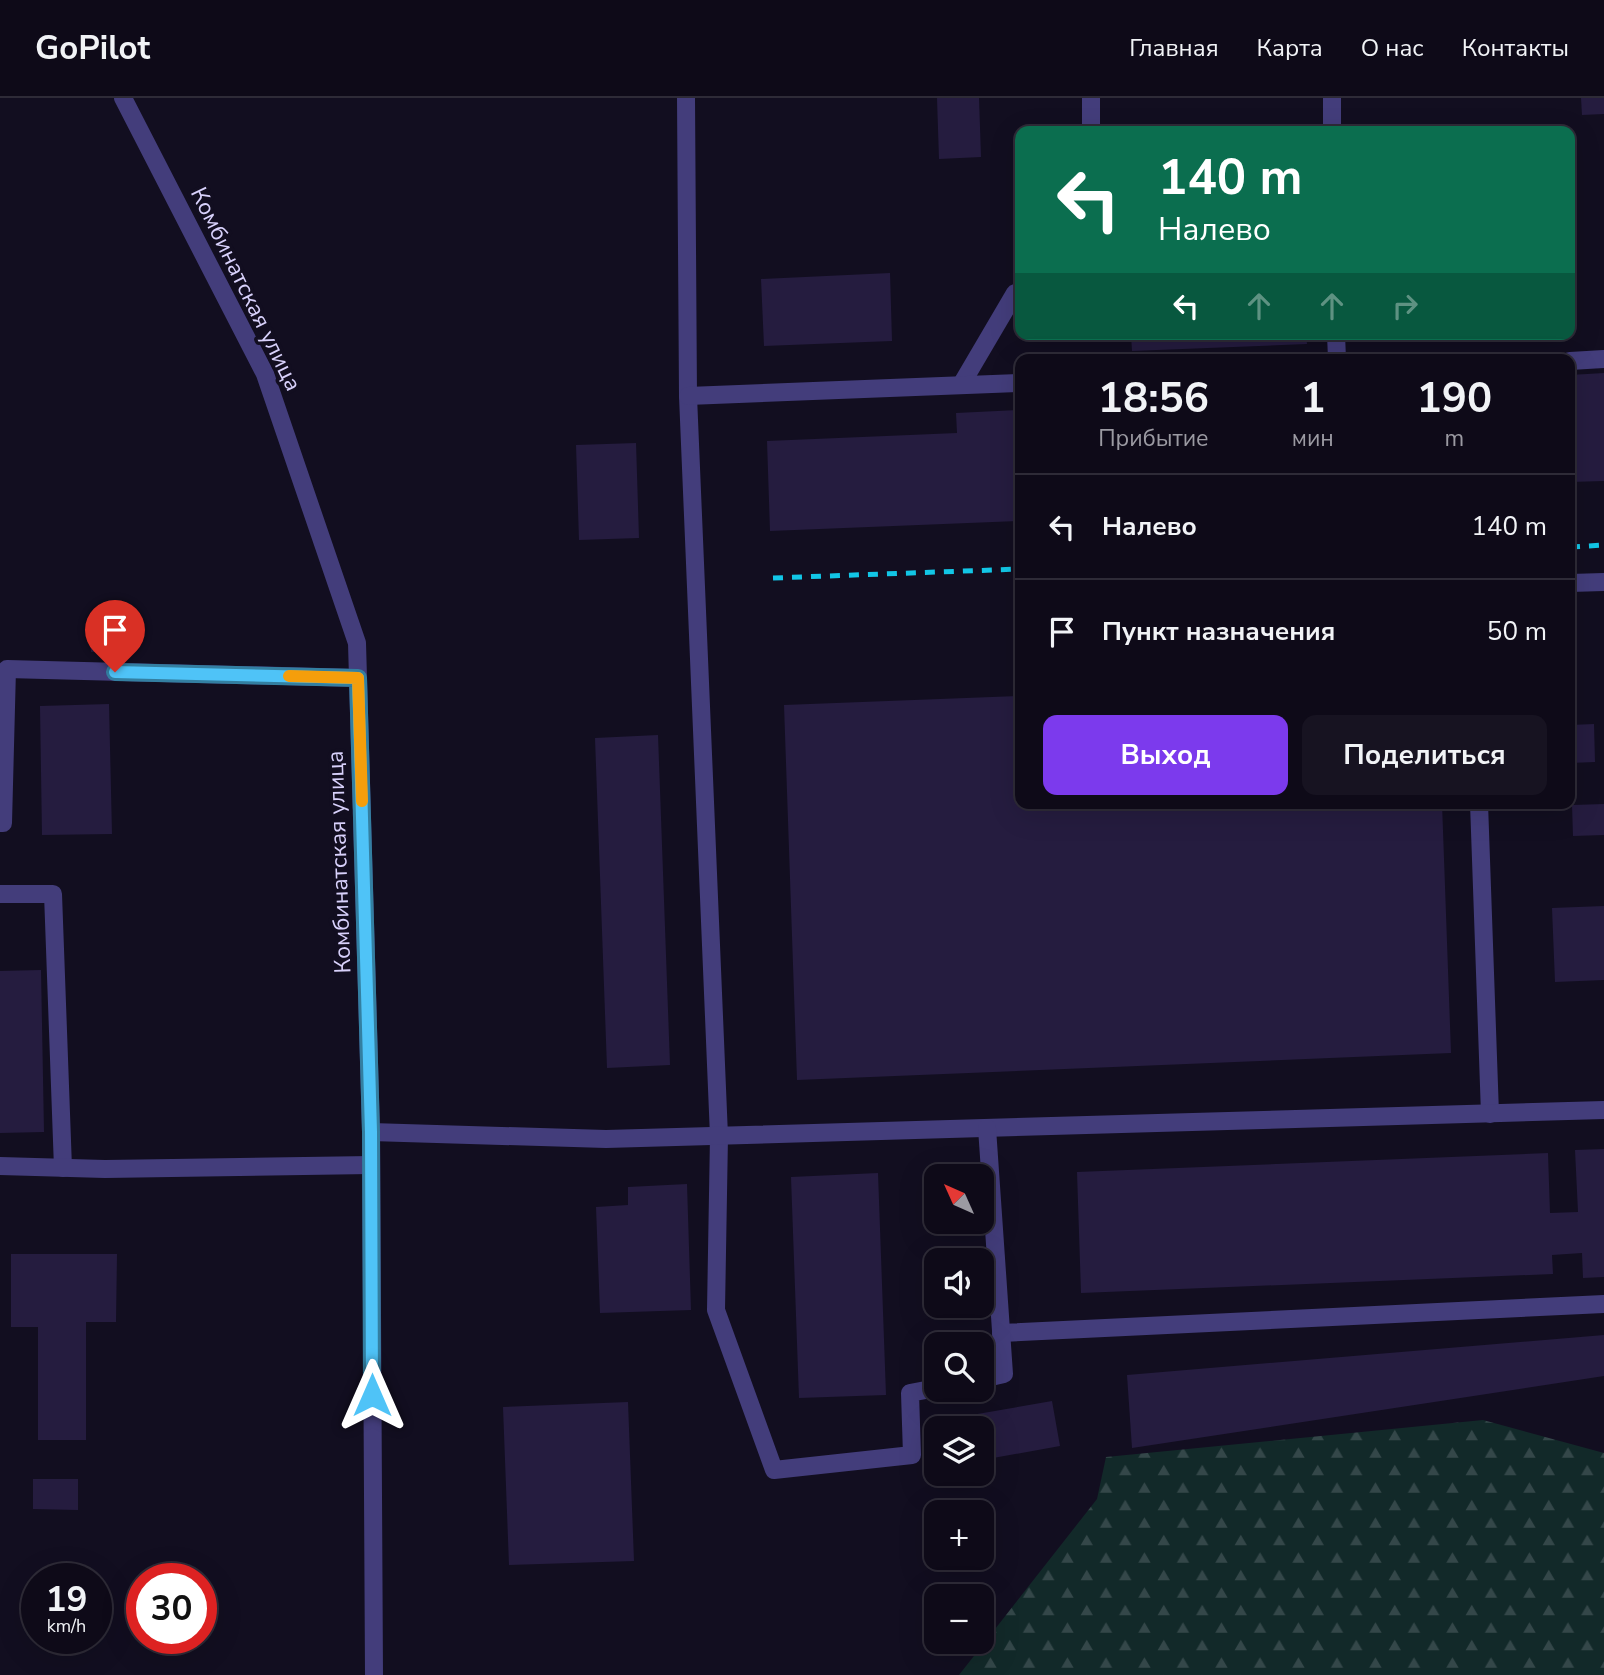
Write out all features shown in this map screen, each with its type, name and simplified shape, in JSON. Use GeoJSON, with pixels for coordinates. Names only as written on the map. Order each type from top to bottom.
{"type":"FeatureCollection","features":[{"type":"Feature","properties":{"kind":"street","name":"Комбинатская улица"},"geometry":{"type":"LineString","coordinates":[[122,98],[265,374],[357,643],[372,1165],[374,1675]]}},
{"type":"Feature","properties":{"kind":"street"},"geometry":{"type":"LineString","coordinates":[[687,98],[688,396],[719,1136],[716,1310],[774,1471],[912,1455],[910,1393],[924,1390]]}},
{"type":"Feature","properties":{"kind":"street"},"geometry":{"type":"LineString","coordinates":[[1091,98],[1091,126]]}},
{"type":"Feature","properties":{"kind":"street"},"geometry":{"type":"LineString","coordinates":[[1332,98],[1332,126]]}},
{"type":"Feature","properties":{"kind":"street"},"geometry":{"type":"LineString","coordinates":[[961,385],[1015,293]]}},
{"type":"Feature","properties":{"kind":"street"},"geometry":{"type":"LineString","coordinates":[[1575,361],[1604,359]]}},
{"type":"Feature","properties":{"kind":"street"},"geometry":{"type":"LineString","coordinates":[[688,396],[1015,383]]}},
{"type":"Feature","properties":{"kind":"street"},"geometry":{"type":"LineString","coordinates":[[1575,583],[1604,582]]}},
{"type":"Feature","properties":{"kind":"street"},"geometry":{"type":"LineString","coordinates":[[0,823],[3,823],[7,670],[358,678]]}},
{"type":"Feature","properties":{"kind":"street"},"geometry":{"type":"LineString","coordinates":[[1479,809],[1490,1114]]}},
{"type":"Feature","properties":{"kind":"street"},"geometry":{"type":"LineString","coordinates":[[0,894],[53,894],[63,1168]]}},
{"type":"Feature","properties":{"kind":"street"},"geometry":{"type":"LineString","coordinates":[[371,1132],[606,1139],[1604,1110]]}},
{"type":"Feature","properties":{"kind":"street"},"geometry":{"type":"LineString","coordinates":[[986,1128],[1004,1374],[994,1376]]}},
{"type":"Feature","properties":{"kind":"street"},"geometry":{"type":"LineString","coordinates":[[0,1166],[105,1170],[372,1165]]}},
{"type":"Feature","properties":{"kind":"street"},"geometry":{"type":"LineString","coordinates":[[1001,1333],[1604,1304]]}},
{"type":"Feature","properties":{"kind":"green space"},"geometry":{"type":"Polygon","coordinates":[[[1483,1420],[1604,1453],[1604,1675],[959,1675],[975,1654],[994,1654],[994,1630],[1097,1499],[1106,1457],[1483,1420]]]}},
{"type":"Feature","properties":{"kind":"building"},"geometry":{"type":"Polygon","coordinates":[[[937,98],[979,98],[981,157],[939,159],[937,98]]]}},
{"type":"Feature","properties":{"kind":"building"},"geometry":{"type":"Polygon","coordinates":[[[1581,98],[1604,98],[1604,114],[1582,115],[1581,98]]]}},
{"type":"Feature","properties":{"kind":"building"},"geometry":{"type":"Polygon","coordinates":[[[890,273],[892,341],[764,346],[761,279],[890,273]]]}},
{"type":"Feature","properties":{"kind":"building"},"geometry":{"type":"Polygon","coordinates":[[[1131,340],[1307,340],[1307,344],[1132,351],[1131,340]]]}},
{"type":"Feature","properties":{"kind":"building"},"geometry":{"type":"Polygon","coordinates":[[[1604,373],[1604,481],[1575,482],[1575,375],[1604,373]]]}},
{"type":"Feature","properties":{"kind":"building"},"geometry":{"type":"Polygon","coordinates":[[[1015,410],[1015,521],[770,531],[767,441],[957,433],[956,413],[1015,410]]]}},
{"type":"Feature","properties":{"kind":"building"},"geometry":{"type":"Polygon","coordinates":[[[636,443],[639,538],[579,540],[576,445],[636,443]]]}},
{"type":"Feature","properties":{"kind":"building"},"geometry":{"type":"Polygon","coordinates":[[[111,612],[111,651],[91,652],[90,613],[111,612]]]}},
{"type":"Feature","properties":{"kind":"building"},"geometry":{"type":"Polygon","coordinates":[[[1015,696],[1015,809],[1442,809],[1451,1053],[797,1080],[784,705],[1015,696]]]}},
{"type":"Feature","properties":{"kind":"building"},"geometry":{"type":"Polygon","coordinates":[[[109,704],[112,834],[42,835],[40,706],[109,704]]]}},
{"type":"Feature","properties":{"kind":"building"},"geometry":{"type":"Polygon","coordinates":[[[1594,724],[1595,762],[1575,763],[1575,725],[1594,724]]]}},
{"type":"Feature","properties":{"kind":"building"},"geometry":{"type":"Polygon","coordinates":[[[658,735],[670,1065],[607,1068],[595,738],[658,735]]]}},
{"type":"Feature","properties":{"kind":"building"},"geometry":{"type":"Polygon","coordinates":[[[1604,804],[1604,835],[1573,836],[1572,809],[1575,809],[1575,805],[1604,804]]]}},
{"type":"Feature","properties":{"kind":"building"},"geometry":{"type":"Polygon","coordinates":[[[1604,906],[1604,980],[1555,982],[1552,908],[1604,906]]]}},
{"type":"Feature","properties":{"kind":"building"},"geometry":{"type":"Polygon","coordinates":[[[41,970],[44,1132],[0,1133],[0,971],[41,970]]]}},
{"type":"Feature","properties":{"kind":"building"},"geometry":{"type":"Polygon","coordinates":[[[1604,1149],[1604,1277],[1583,1278],[1582,1253],[1552,1255],[1553,1274],[1081,1293],[1077,1172],[1548,1153],[1550,1213],[1578,1212],[1575,1150],[1604,1149]]]}},
{"type":"Feature","properties":{"kind":"building"},"geometry":{"type":"Polygon","coordinates":[[[878,1173],[886,1395],[799,1398],[791,1177],[878,1173]]]}},
{"type":"Feature","properties":{"kind":"building"},"geometry":{"type":"Polygon","coordinates":[[[687,1184],[691,1310],[600,1313],[596,1207],[628,1205],[628,1187],[687,1184]]]}},
{"type":"Feature","properties":{"kind":"building"},"geometry":{"type":"Polygon","coordinates":[[[11,1254],[117,1254],[116,1322],[86,1322],[86,1440],[38,1440],[38,1327],[11,1327],[11,1254]]]}},
{"type":"Feature","properties":{"kind":"building"},"geometry":{"type":"Polygon","coordinates":[[[1604,1335],[1604,1376],[1132,1448],[1127,1375],[1604,1335]]]}},
{"type":"Feature","properties":{"kind":"building"},"geometry":{"type":"Polygon","coordinates":[[[1052,1401],[1060,1446],[994,1458],[994,1416],[966,1416],[1052,1401]]]}},
{"type":"Feature","properties":{"kind":"building"},"geometry":{"type":"Polygon","coordinates":[[[628,1402],[634,1561],[509,1565],[503,1407],[628,1402]]]}},
{"type":"Feature","properties":{"kind":"building"},"geometry":{"type":"Polygon","coordinates":[[[33,1479],[78,1479],[78,1510],[33,1509],[33,1479]]]}},
{"type":"Feature","properties":{"kind":"railway"},"geometry":{"type":"LineString","coordinates":[[1575,547],[1604,545]]}},
{"type":"Feature","properties":{"kind":"railway"},"geometry":{"type":"LineString","coordinates":[[773,578],[1015,569]]}},
{"type":"Feature","properties":{"kind":"slow traffic"},"geometry":{"type":"LineString","coordinates":[[289,676],[358,678],[362,801]]}},
{"type":"Feature","properties":{"kind":"route"},"geometry":{"type":"LineString","coordinates":[[115,672],[358,678],[371,1132],[372,1395]]}}]}
